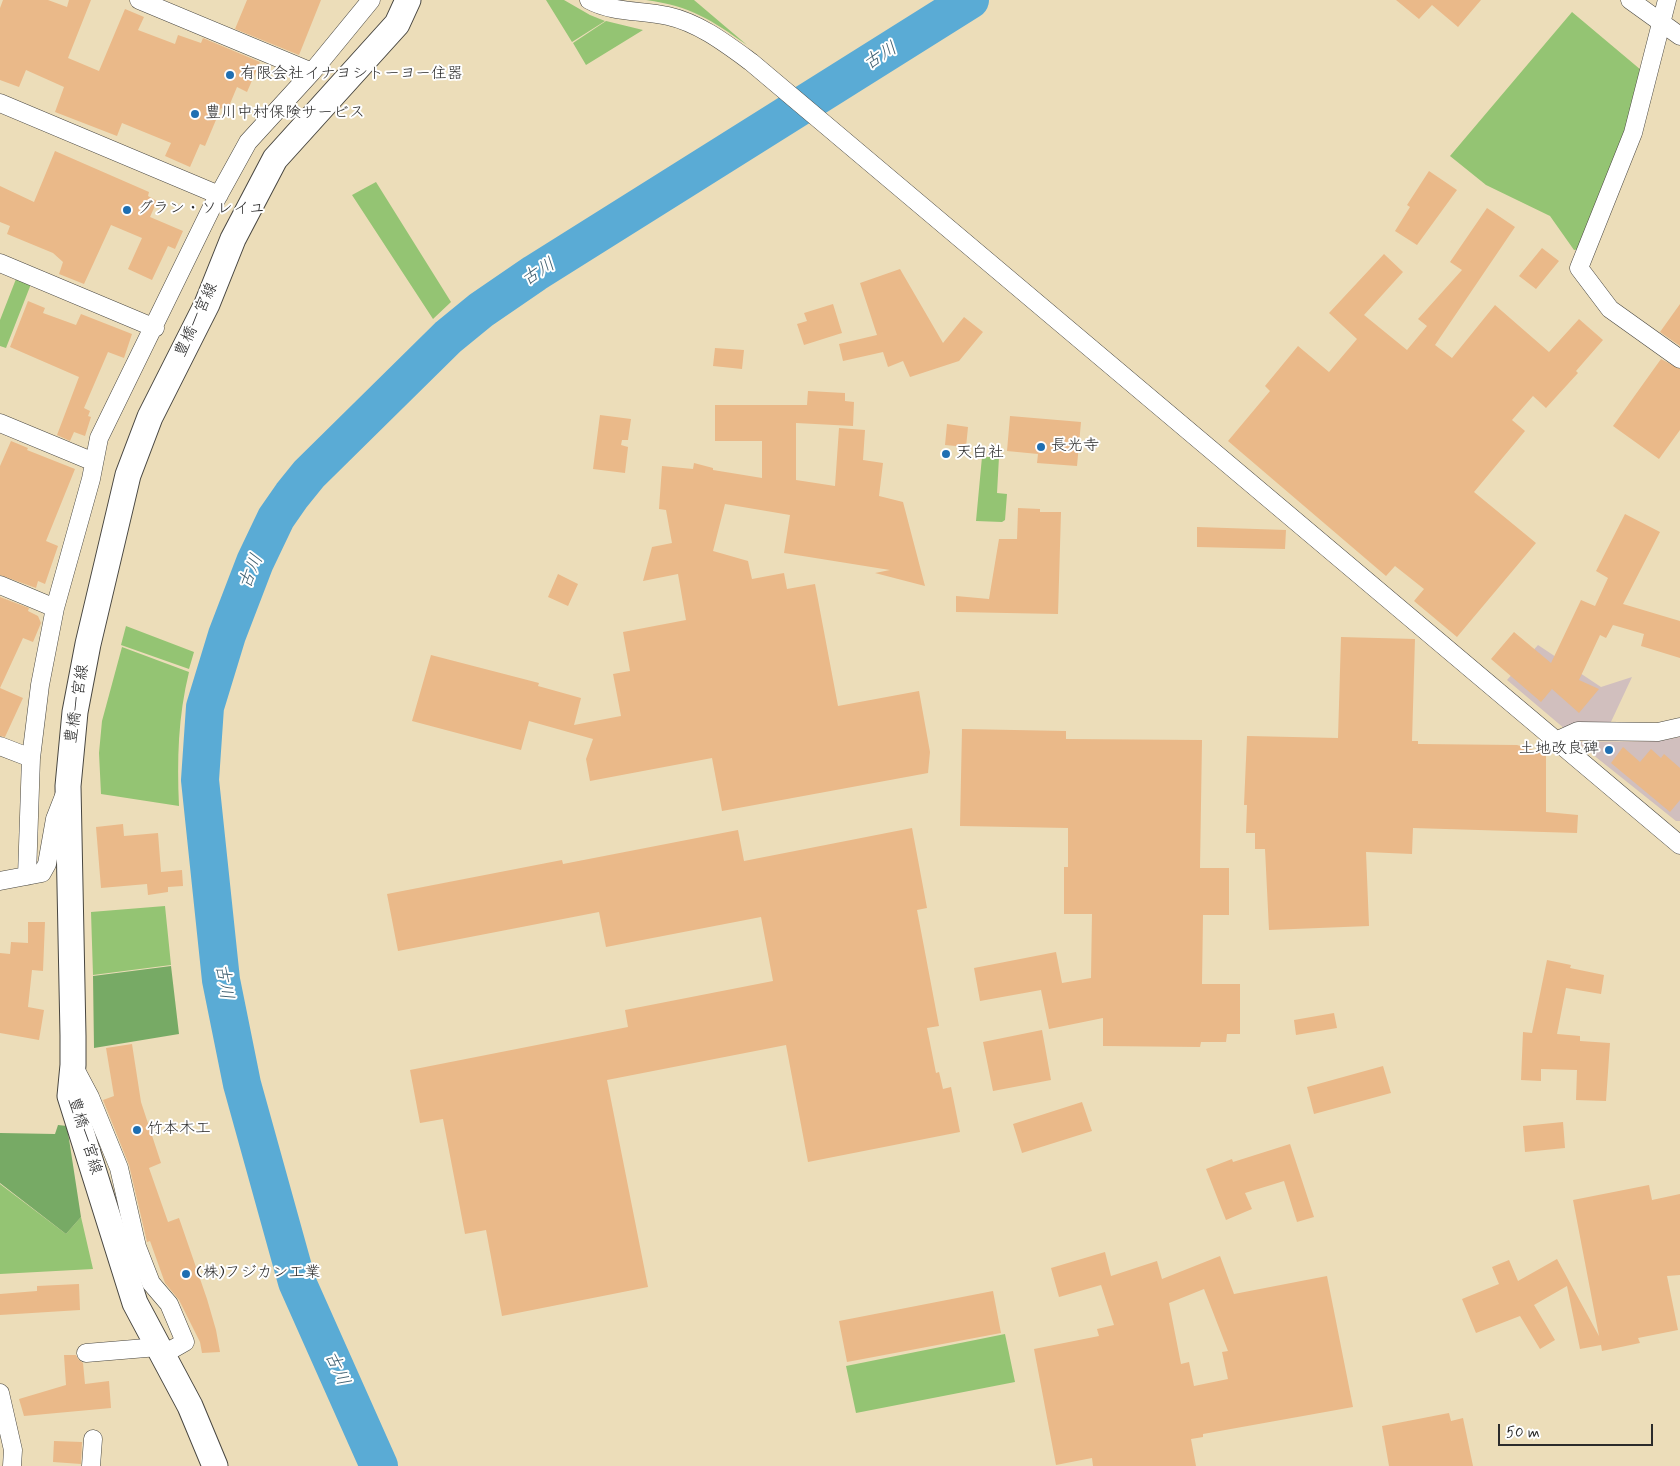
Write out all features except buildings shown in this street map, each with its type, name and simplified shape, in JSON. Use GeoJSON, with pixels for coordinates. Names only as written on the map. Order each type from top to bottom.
{"type":"FeatureCollection","features":[{"type":"Feature","properties":{"kind":"main road","name":"豊橋一宮線"},"geometry":{"type":"LineString","coordinates":[[215,1466],[190,1406],[129,1289],[93,1166],[73,1110],[70,1096],[74,1065],[68,786],[75,712],[88,644],[128,475],[150,417],[207,304],[233,239],[275,159],[397,24],[408,0]]}},
{"type":"Feature","properties":{"kind":"street"},"geometry":{"type":"LineString","coordinates":[[139,0],[312,72]]}},
{"type":"Feature","properties":{"kind":"street"},"geometry":{"type":"LineString","coordinates":[[27,876],[30,758],[40,685],[55,608],[91,479],[99,438],[155,328],[219,195],[248,142],[312,72],[371,0]]}},
{"type":"Feature","properties":{"kind":"street"},"geometry":{"type":"LineString","coordinates":[[589,0],[617,9],[680,19],[695,25],[729,46],[810,112],[1680,844]]}},
{"type":"Feature","properties":{"kind":"street"},"geometry":{"type":"LineString","coordinates":[[1630,0],[1680,36]]}},
{"type":"Feature","properties":{"kind":"street"},"geometry":{"type":"LineString","coordinates":[[1667,0],[1633,133],[1579,268],[1610,309],[1680,359]]}},
{"type":"Feature","properties":{"kind":"street"},"geometry":{"type":"LineString","coordinates":[[0,103],[219,195]]}},
{"type":"Feature","properties":{"kind":"street"},"geometry":{"type":"LineString","coordinates":[[0,263],[155,328]]}},
{"type":"Feature","properties":{"kind":"street"},"geometry":{"type":"LineString","coordinates":[[0,423],[94,462]]}},
{"type":"Feature","properties":{"kind":"street"},"geometry":{"type":"LineString","coordinates":[[0,585],[55,608]]}},
{"type":"Feature","properties":{"kind":"street"},"geometry":{"type":"LineString","coordinates":[[1556,740],[1578,731],[1658,732],[1680,727]]}},
{"type":"Feature","properties":{"kind":"street"},"geometry":{"type":"LineString","coordinates":[[0,746],[30,758]]}},
{"type":"Feature","properties":{"kind":"street"},"geometry":{"type":"LineString","coordinates":[[0,881],[42,873],[47,864],[55,820],[68,786]]}},
{"type":"Feature","properties":{"kind":"street"},"geometry":{"type":"LineString","coordinates":[[86,1353],[158,1347]]}},
{"type":"Feature","properties":{"kind":"street"},"geometry":{"type":"LineString","coordinates":[[0,1393],[13,1450],[12,1466]]}},
{"type":"Feature","properties":{"kind":"street"},"geometry":{"type":"LineString","coordinates":[[90,1466],[93,1438]]}},
{"type":"Feature","properties":{"kind":"shaded area"},"geometry":{"type":"Polygon","coordinates":[[[1538,645],[1601,687],[1632,677],[1610,724],[1565,729],[1507,680],[1538,645]]]}},
{"type":"Feature","properties":{"kind":"shaded area"},"geometry":{"type":"Polygon","coordinates":[[[1680,737],[1680,821],[1676,821],[1577,742],[1659,741],[1680,737]]]}},
{"type":"Feature","properties":{"kind":"green space"},"geometry":{"type":"Polygon","coordinates":[[[546,0],[564,0],[605,21],[572,42],[546,0]]]}},
{"type":"Feature","properties":{"kind":"green space"},"geometry":{"type":"Polygon","coordinates":[[[646,0],[694,0],[747,45],[700,15],[676,6],[646,0]]]}},
{"type":"Feature","properties":{"kind":"green space"},"geometry":{"type":"Polygon","coordinates":[[[1572,12],[1641,70],[1628,124],[1580,249],[1574,250],[1550,216],[1486,185],[1450,156],[1572,12]]]}},
{"type":"Feature","properties":{"kind":"green space"},"geometry":{"type":"Polygon","coordinates":[[[606,21],[643,30],[586,65],[573,43],[606,21]]]}},
{"type":"Feature","properties":{"kind":"green space"},"geometry":{"type":"Polygon","coordinates":[[[376,182],[451,302],[433,319],[352,195],[376,182]]]}},
{"type":"Feature","properties":{"kind":"green space"},"geometry":{"type":"Polygon","coordinates":[[[16,279],[31,284],[6,348],[0,346],[0,320],[16,279]]]}},
{"type":"Feature","properties":{"kind":"green space"},"geometry":{"type":"Polygon","coordinates":[[[982,457],[999,457],[997,493],[1007,494],[1005,520],[1002,522],[976,521],[982,457]]]}},
{"type":"Feature","properties":{"kind":"green space"},"geometry":{"type":"Polygon","coordinates":[[[126,626],[194,652],[189,669],[121,645],[126,626]]]}},
{"type":"Feature","properties":{"kind":"green space"},"geometry":{"type":"Polygon","coordinates":[[[122,647],[189,672],[179,738],[179,806],[101,794],[99,753],[102,721],[122,647]]]}},
{"type":"Feature","properties":{"kind":"green space"},"geometry":{"type":"Polygon","coordinates":[[[165,906],[171,965],[93,975],[91,912],[165,906]]]}},
{"type":"Feature","properties":{"kind":"green space"},"geometry":{"type":"Polygon","coordinates":[[[171,966],[179,1034],[94,1048],[93,976],[171,966]]]}},
{"type":"Feature","properties":{"kind":"green space"},"geometry":{"type":"Polygon","coordinates":[[[58,1125],[67,1126],[81,1217],[66,1234],[0,1183],[0,1133],[55,1134],[58,1125]]]}},
{"type":"Feature","properties":{"kind":"green space"},"geometry":{"type":"Polygon","coordinates":[[[0,1184],[66,1234],[81,1217],[93,1269],[0,1274],[0,1184]]]}},
{"type":"Feature","properties":{"kind":"green space"},"geometry":{"type":"Polygon","coordinates":[[[1005,1334],[1015,1382],[856,1413],[846,1366],[1005,1334]]]}},
{"type":"Feature","properties":{"kind":"waterway","name":"古川"},"geometry":{"type":"LineString","coordinates":[[379,1466],[297,1282],[242,1084],[221,980],[200,780],[205,707],[227,635],[255,562],[276,518],[309,474],[448,337],[481,310],[535,273],[970,0]]}},
{"type":"Feature","properties":{"kind":"place","name":"有限会社イナヨシトーヨー住器"},"geometry":{"type":"Point","coordinates":[230,75]}},
{"type":"Feature","properties":{"kind":"place","name":"豊川中村保険サービス"},"geometry":{"type":"Point","coordinates":[195,114]}},
{"type":"Feature","properties":{"kind":"place","name":"グラン・ソレイユ"},"geometry":{"type":"Point","coordinates":[127,210]}},
{"type":"Feature","properties":{"kind":"place","name":"長光寺"},"geometry":{"type":"Point","coordinates":[1041,447]}},
{"type":"Feature","properties":{"kind":"place","name":"天白社"},"geometry":{"type":"Point","coordinates":[946,454]}},
{"type":"Feature","properties":{"kind":"place","name":"土地改良碑"},"geometry":{"type":"Point","coordinates":[1609,750]}},
{"type":"Feature","properties":{"kind":"place","name":"竹本木工"},"geometry":{"type":"Point","coordinates":[137,1130]}},
{"type":"Feature","properties":{"kind":"place","name":"(株)フジカン工業"},"geometry":{"type":"Point","coordinates":[186,1274]}}]}
